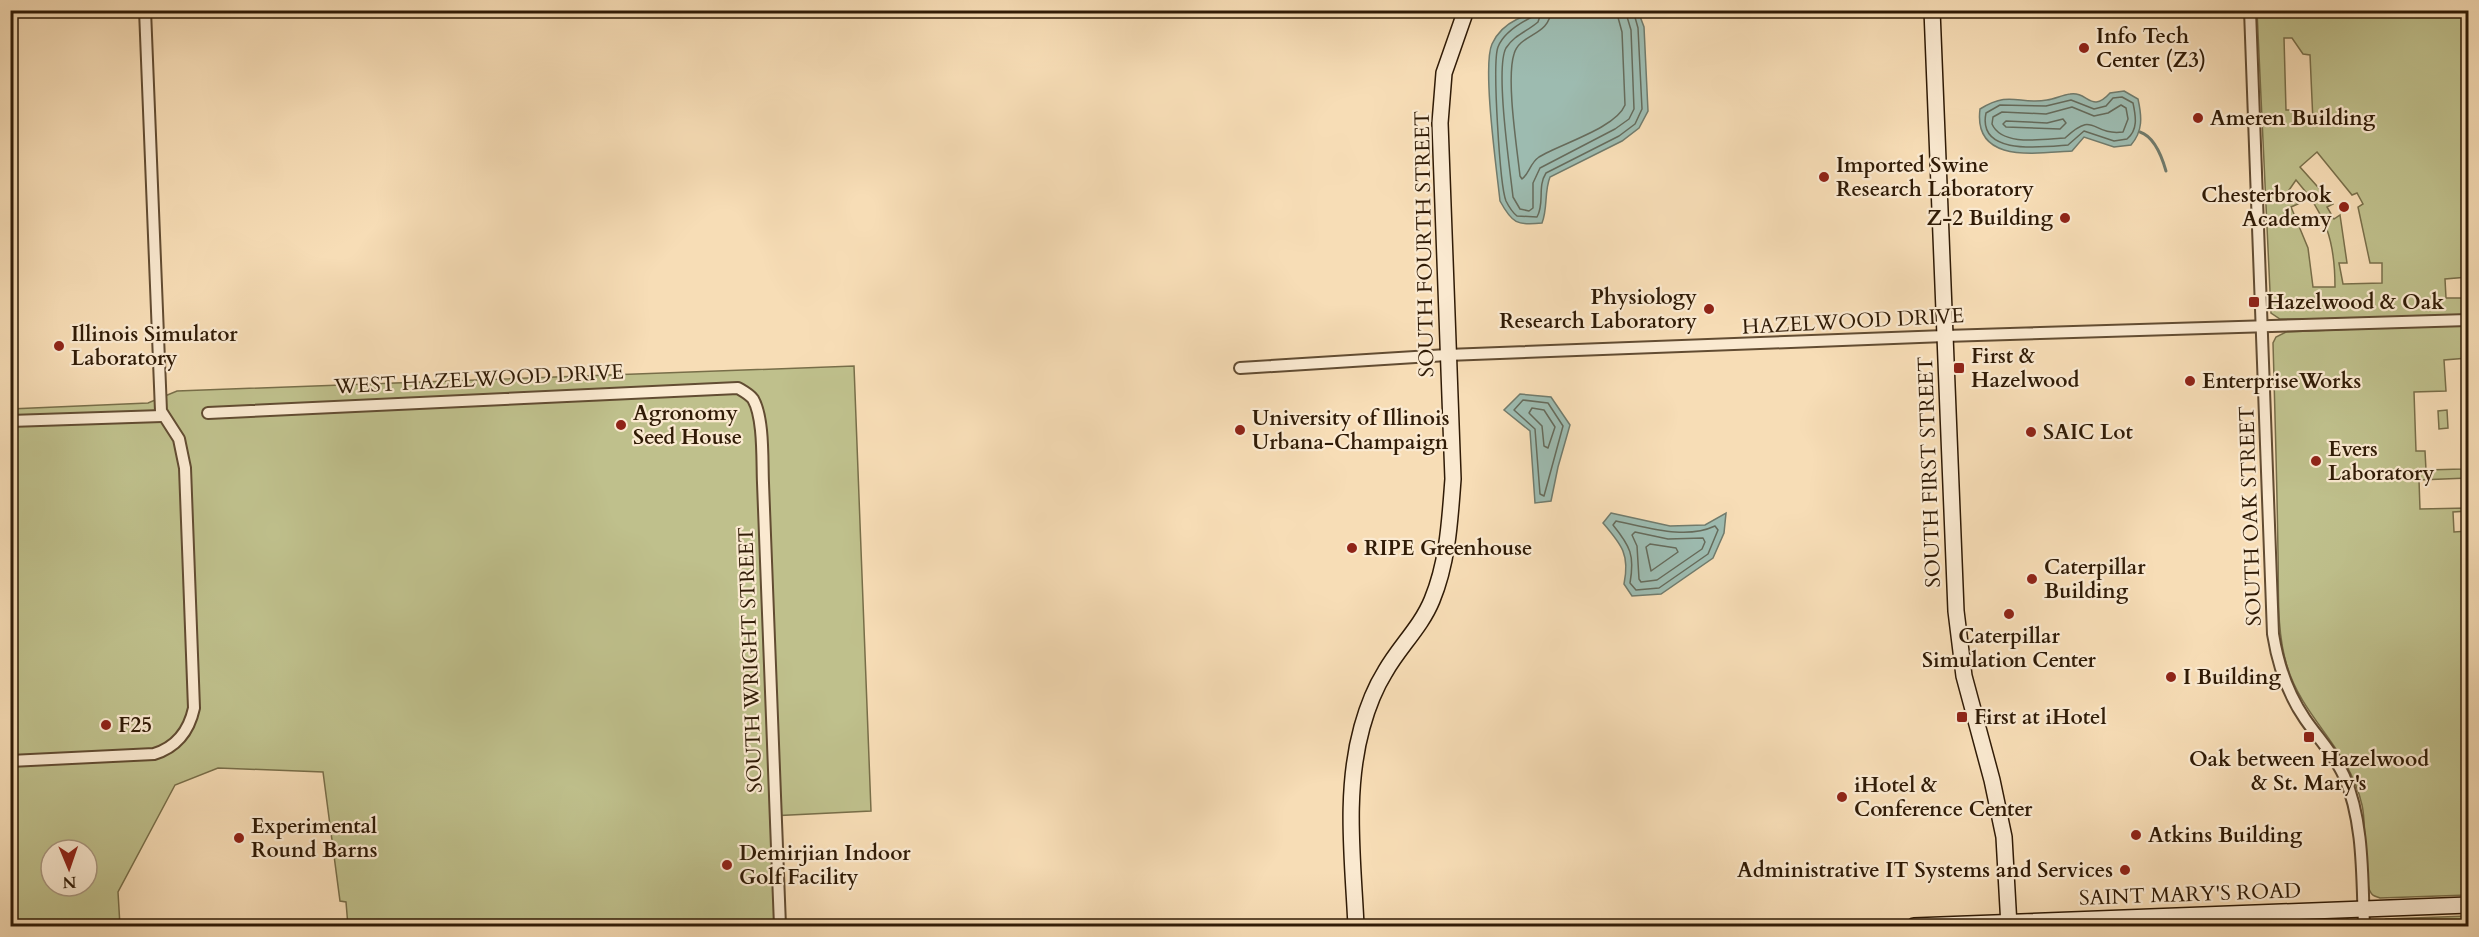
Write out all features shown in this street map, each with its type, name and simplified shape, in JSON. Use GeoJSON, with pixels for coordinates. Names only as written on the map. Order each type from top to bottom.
{"type":"FeatureCollection","features":[{"type":"Feature","properties":{"kind":"street"},"geometry":{"type":"LineString","coordinates":[[10,761],[154,754],[172,747],[188,727],[194,699],[185,468],[179,439],[162,416],[145,10]]}},
{"type":"Feature","properties":{"kind":"street","name":"SOUTH FOURTH STREET"},"geometry":{"type":"LineString","coordinates":[[1356,927],[1350,794],[1353,766],[1362,725],[1384,673],[1413,634],[1432,600],[1448,536],[1453,478],[1440,123],[1444,73],[1466,10]]}},
{"type":"Feature","properties":{"kind":"street","name":"SOUTH FIRST STREET"},"geometry":{"type":"LineString","coordinates":[[1932,10],[1959,645],[1970,703],[1992,780],[2004,837],[2009,925]]}},
{"type":"Feature","properties":{"kind":"street","name":"SOUTH OAK STREET"},"geometry":{"type":"LineString","coordinates":[[2250,10],[2273,634],[2287,689],[2305,719],[2334,757],[2350,792],[2356,815],[2364,927]]}},
{"type":"Feature","properties":{"kind":"street","name":"HAZELWOOD DRIVE"},"geometry":{"type":"LineString","coordinates":[[1240,368],[1447,356],[1945,336],[2469,320]]}},
{"type":"Feature","properties":{"kind":"street","name":"WEST HAZELWOOD DRIVE"},"geometry":{"type":"LineString","coordinates":[[208,412],[622,391],[738,388],[750,395]]}},
{"type":"Feature","properties":{"kind":"street","name":"SOUTH WRIGHT STREET"},"geometry":{"type":"LineString","coordinates":[[750,395],[758,410],[762,472],[780,927]]}},
{"type":"Feature","properties":{"kind":"street"},"geometry":{"type":"LineString","coordinates":[[10,421],[162,416]]}},
{"type":"Feature","properties":{"kind":"street","name":"SAINT MARY'S ROAD"},"geometry":{"type":"LineString","coordinates":[[1914,927],[2469,905]]}},
{"type":"Feature","properties":{"kind":"green space"},"geometry":{"type":"Polygon","coordinates":[[[2257,11],[2468,11],[2468,277],[2445,279],[2446,298],[2468,298],[2468,315],[2280,319],[2271,313],[2257,11]],[[2284,38],[2286,110],[2295,110],[2295,123],[2313,122],[2310,55],[2303,54],[2292,38],[2284,38]],[[2317,152],[2300,167],[2333,204],[2327,207],[2334,219],[2340,215],[2347,263],[2339,263],[2343,284],[2382,283],[2382,263],[2370,263],[2358,207],[2363,204],[2357,193],[2352,195],[2317,152]],[[2296,180],[2287,193],[2298,204],[2291,207],[2308,248],[2313,287],[2335,287],[2331,242],[2322,217],[2296,180]]]}},
{"type":"Feature","properties":{"kind":"green space"},"geometry":{"type":"Polygon","coordinates":[[[2468,324],[2468,358],[2444,360],[2446,391],[2414,392],[2416,451],[2425,451],[2426,470],[2462,469],[2462,449],[2468,449],[2468,478],[2419,480],[2420,509],[2468,508],[2468,511],[2453,512],[2454,532],[2468,531],[2468,895],[2380,898],[2372,894],[2368,884],[2362,805],[2356,785],[2337,750],[2294,685],[2283,652],[2279,610],[2273,343],[2276,337],[2286,332],[2468,324]]]}},
{"type":"Feature","properties":{"kind":"green space"},"geometry":{"type":"Polygon","coordinates":[[[854,366],[871,811],[770,816],[776,926],[348,926],[346,902],[340,901],[323,772],[218,768],[175,785],[118,892],[120,926],[11,926],[10,409],[148,403],[177,391],[854,366]]]}},
{"type":"Feature","properties":{"kind":"green space"},"geometry":{"type":"Polygon","coordinates":[[[2447,410],[2448,428],[2439,429],[2438,411],[2447,410]]]}},
{"type":"Feature","properties":{"kind":"green space"},"geometry":{"type":"Polygon","coordinates":[[[2346,916],[2352,926],[2092,926],[2346,916]]]}},
{"type":"Feature","properties":{"kind":"green space"},"geometry":{"type":"Polygon","coordinates":[[[2468,916],[2468,926],[2376,926],[2377,923],[2386,919],[2468,916]]]}},
{"type":"Feature","properties":{"kind":"water"},"geometry":{"type":"Polygon","coordinates":[[[1550,10],[1638,11],[1644,27],[1648,111],[1639,128],[1622,141],[1550,177],[1542,223],[1527,224],[1512,218],[1500,201],[1489,96],[1489,56],[1492,44],[1502,29],[1524,16],[1550,10]]]}},
{"type":"Feature","properties":{"kind":"water"},"geometry":{"type":"Polygon","coordinates":[[[2124,91],[2138,99],[2140,112],[2140,129],[2131,145],[2114,147],[2084,137],[2072,151],[2025,153],[1997,147],[1986,139],[1980,127],[1980,109],[1999,100],[2037,101],[2076,94],[2098,102],[2110,93],[2124,91]]]}},
{"type":"Feature","properties":{"kind":"water"},"geometry":{"type":"Polygon","coordinates":[[[1520,394],[1551,397],[1570,425],[1551,501],[1535,503],[1530,431],[1504,410],[1520,394]]]}},
{"type":"Feature","properties":{"kind":"water"},"geometry":{"type":"Polygon","coordinates":[[[1611,513],[1670,526],[1705,525],[1726,513],[1724,533],[1713,558],[1661,594],[1632,596],[1624,584],[1626,565],[1623,551],[1603,523],[1611,513]]]}},
{"type":"Feature","properties":{"kind":"waterway"},"geometry":{"type":"LineString","coordinates":[[2140,132],[2154,143],[2166,171]]}},
{"type":"Feature","properties":{"kind":"place","name":"Info Tech Center (Z3)"},"geometry":{"type":"Point","coordinates":[2084,48]}},
{"type":"Feature","properties":{"kind":"place","name":"Ameren Building"},"geometry":{"type":"Point","coordinates":[2198,118]}},
{"type":"Feature","properties":{"kind":"place","name":"Imported Swine Research Laboratory"},"geometry":{"type":"Point","coordinates":[1824,177]}},
{"type":"Feature","properties":{"kind":"place","name":"Chesterbrook Academy"},"geometry":{"type":"Point","coordinates":[2344,207]}},
{"type":"Feature","properties":{"kind":"place","name":"Z-2 Building"},"geometry":{"type":"Point","coordinates":[2065,218]}},
{"type":"Feature","properties":{"kind":"place","name":"Hazelwood & Oak"},"geometry":{"type":"Point","coordinates":[2254,302]}},
{"type":"Feature","properties":{"kind":"place","name":"Physiology Research Laboratory"},"geometry":{"type":"Point","coordinates":[1709,309]}},
{"type":"Feature","properties":{"kind":"place","name":"Illinois Simulator Laboratory"},"geometry":{"type":"Point","coordinates":[59,346]}},
{"type":"Feature","properties":{"kind":"place","name":"First & Hazelwood"},"geometry":{"type":"Point","coordinates":[1959,368]}},
{"type":"Feature","properties":{"kind":"place","name":"EnterpriseWorks"},"geometry":{"type":"Point","coordinates":[2190,381]}},
{"type":"Feature","properties":{"kind":"place","name":"Agronomy Seed House"},"geometry":{"type":"Point","coordinates":[621,425]}},
{"type":"Feature","properties":{"kind":"place","name":"University of Illinois Urbana-Champaign"},"geometry":{"type":"Point","coordinates":[1240,430]}},
{"type":"Feature","properties":{"kind":"place","name":"SAIC Lot"},"geometry":{"type":"Point","coordinates":[2031,432]}},
{"type":"Feature","properties":{"kind":"place","name":"Evers Laboratory"},"geometry":{"type":"Point","coordinates":[2316,461]}},
{"type":"Feature","properties":{"kind":"place","name":"RIPE Greenhouse"},"geometry":{"type":"Point","coordinates":[1352,548]}},
{"type":"Feature","properties":{"kind":"place","name":"Caterpillar Building"},"geometry":{"type":"Point","coordinates":[2032,579]}},
{"type":"Feature","properties":{"kind":"place","name":"Caterpillar Simulation Center"},"geometry":{"type":"Point","coordinates":[2009,614]}},
{"type":"Feature","properties":{"kind":"place","name":"I Building"},"geometry":{"type":"Point","coordinates":[2171,677]}},
{"type":"Feature","properties":{"kind":"place","name":"First at iHotel"},"geometry":{"type":"Point","coordinates":[1962,717]}},
{"type":"Feature","properties":{"kind":"place","name":"F25"},"geometry":{"type":"Point","coordinates":[106,725]}},
{"type":"Feature","properties":{"kind":"place","name":"Oak between Hazelwood & St. Mary's"},"geometry":{"type":"Point","coordinates":[2309,737]}},
{"type":"Feature","properties":{"kind":"place","name":"iHotel & Conference Center"},"geometry":{"type":"Point","coordinates":[1842,797]}},
{"type":"Feature","properties":{"kind":"place","name":"Atkins Building"},"geometry":{"type":"Point","coordinates":[2136,835]}},
{"type":"Feature","properties":{"kind":"place","name":"Experimental Round Barns"},"geometry":{"type":"Point","coordinates":[239,838]}},
{"type":"Feature","properties":{"kind":"place","name":"Demirjian Indoor Golf Facility"},"geometry":{"type":"Point","coordinates":[727,865]}},
{"type":"Feature","properties":{"kind":"place","name":"Administrative IT Systems and Services"},"geometry":{"type":"Point","coordinates":[2125,870]}}]}
